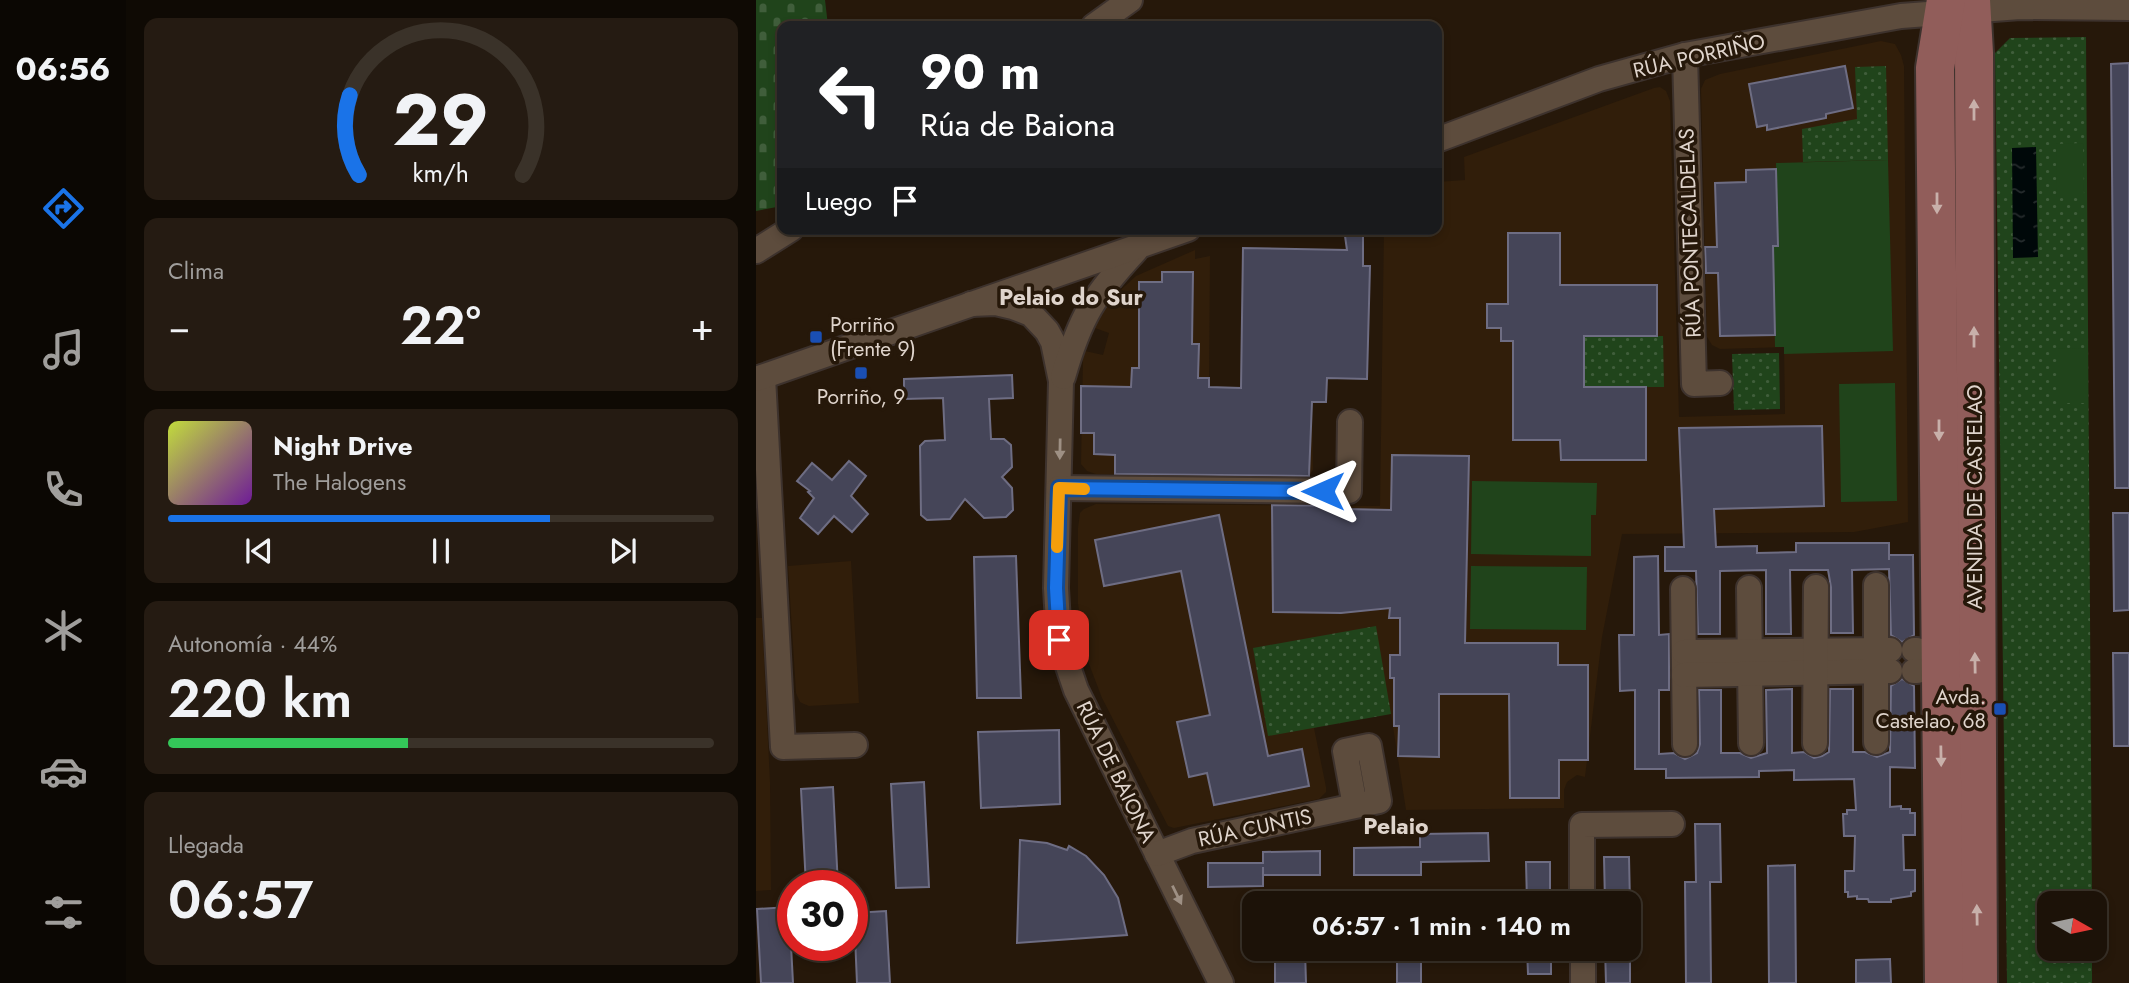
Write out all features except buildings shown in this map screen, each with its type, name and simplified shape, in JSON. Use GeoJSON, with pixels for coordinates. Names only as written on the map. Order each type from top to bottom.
{"type":"FeatureCollection","features":[{"type":"Feature","properties":{"kind":"main road","name":"AVENIDA DE CASTELAO"},"geometry":{"type":"LineString","coordinates":[[1944,983],[1907,661],[1936,68],[1958,6]]}},
{"type":"Feature","properties":{"kind":"main road","name":"AVENIDA DE CASTELAO"},"geometry":{"type":"LineString","coordinates":[[1958,6],[1974,53],[1978,983]]}},
{"type":"Feature","properties":{"kind":"street"},"geometry":{"type":"LineString","coordinates":[[1101,21],[1130,0]]}},
{"type":"Feature","properties":{"kind":"street","name":"RÚA PORRIÑO"},"geometry":{"type":"LineString","coordinates":[[1442,138],[1599,79],[1685,55],[1958,6],[2129,8]]}},
{"type":"Feature","properties":{"kind":"street","name":"RÚA PONTECALDELAS"},"geometry":{"type":"LineString","coordinates":[[1685,55],[1694,384],[1720,383]]}},
{"type":"Feature","properties":{"kind":"street"},"geometry":{"type":"LineString","coordinates":[[756,251],[781,235]]}},
{"type":"Feature","properties":{"kind":"street"},"geometry":{"type":"LineString","coordinates":[[855,745],[783,747],[760,378],[1171,235]]}},
{"type":"Feature","properties":{"kind":"street","name":"RÚA DE BAIONA"},"geometry":{"type":"LineString","coordinates":[[1061,381],[1084,314],[1098,293],[1139,246]]}},
{"type":"Feature","properties":{"kind":"street","name":"RÚA DE BAIONA"},"geometry":{"type":"LineString","coordinates":[[971,304],[996,303],[1031,314],[1053,342],[1061,381],[1056,588],[1059,640],[1076,690],[1221,983]]}},
{"type":"Feature","properties":{"kind":"street"},"geometry":{"type":"LineString","coordinates":[[1059,488],[1349,491],[1350,422]]}},
{"type":"Feature","properties":{"kind":"street"},"geometry":{"type":"LineString","coordinates":[[1876,585],[1907,661],[1876,741]]}},
{"type":"Feature","properties":{"kind":"street"},"geometry":{"type":"LineString","coordinates":[[1815,743],[1816,587]]}},
{"type":"Feature","properties":{"kind":"street"},"geometry":{"type":"LineString","coordinates":[[1749,588],[1751,743]]}},
{"type":"Feature","properties":{"kind":"street"},"geometry":{"type":"LineString","coordinates":[[1683,589],[1685,744]]}},
{"type":"Feature","properties":{"kind":"street"},"geometry":{"type":"LineString","coordinates":[[1684,664],[1907,661]]}},
{"type":"Feature","properties":{"kind":"street","name":"RÚA CUNTIS"},"geometry":{"type":"LineString","coordinates":[[1157,854],[1185,843],[1356,806]]}},
{"type":"Feature","properties":{"kind":"street"},"geometry":{"type":"LineString","coordinates":[[1583,891],[1582,825],[1672,824]]}},
{"type":"Feature","properties":{"kind":"street"},"geometry":{"type":"LineString","coordinates":[[1583,961],[1583,983]]}},
{"type":"Feature","properties":{"kind":"shaded area"},"geometry":{"type":"Polygon","coordinates":[[[1881,41],[1895,44],[1901,55],[1904,66],[1908,522],[1854,532],[1622,534],[1602,637],[1585,777],[1577,775],[1567,782],[1564,808],[1406,810],[1391,714],[1358,716],[1314,728],[1326,787],[1326,792],[1319,799],[1174,828],[1168,826],[1102,698],[1086,656],[1078,604],[1080,513],[1096,504],[1380,506],[1384,235],[1442,235],[1442,182],[1465,180],[1464,157],[1660,87],[1666,91],[1670,101],[1679,417],[1785,414],[1784,347],[1720,349],[1712,345],[1707,337],[1701,89],[1705,80],[1720,74],[1881,41]]]}},
{"type":"Feature","properties":{"kind":"shaded area"},"geometry":{"type":"Polygon","coordinates":[[[1195,250],[1195,259],[1210,256],[1209,387],[1306,388],[1327,382],[1326,402],[1312,403],[1313,470],[1309,476],[1096,474],[1087,471],[1081,464],[1083,359],[1085,351],[1103,355],[1109,333],[1092,327],[1113,297],[1136,276],[1195,250]]]}},
{"type":"Feature","properties":{"kind":"shaded area"},"geometry":{"type":"Polygon","coordinates":[[[851,561],[859,703],[809,706],[800,702],[796,693],[788,566],[851,561]]]}},
{"type":"Feature","properties":{"kind":"shaded area"},"geometry":{"type":"Polygon","coordinates":[[[756,618],[762,618],[770,782],[771,890],[756,891],[756,618]]]}},
{"type":"Feature","properties":{"kind":"green space"},"geometry":{"type":"Polygon","coordinates":[[[756,0],[825,0],[827,21],[777,21],[777,207],[756,211],[756,0]]]}},
{"type":"Feature","properties":{"kind":"green space"},"geometry":{"type":"Polygon","coordinates":[[[2086,37],[2092,891],[2037,891],[2037,961],[2092,961],[2092,983],[2007,983],[1995,53],[2010,38],[2086,37]]]}},
{"type":"Feature","properties":{"kind":"green space"},"geometry":{"type":"Polygon","coordinates":[[[1886,66],[1888,160],[1803,162],[1802,129],[1857,119],[1855,67],[1886,66]]]}},
{"type":"Feature","properties":{"kind":"green space"},"geometry":{"type":"Polygon","coordinates":[[[2083,143],[2084,198],[2057,198],[2056,144],[2083,143]]]}},
{"type":"Feature","properties":{"kind":"green space"},"geometry":{"type":"Polygon","coordinates":[[[1888,160],[1893,351],[1784,354],[1784,347],[1775,347],[1773,246],[1778,245],[1776,163],[1888,160]]]}},
{"type":"Feature","properties":{"kind":"green space"},"geometry":{"type":"Polygon","coordinates":[[[1584,336],[1663,336],[1664,387],[1584,387],[1584,336]]]}},
{"type":"Feature","properties":{"kind":"green space"},"geometry":{"type":"Polygon","coordinates":[[[2085,348],[2085,403],[2058,403],[2058,349],[2085,348]]]}},
{"type":"Feature","properties":{"kind":"green space"},"geometry":{"type":"Polygon","coordinates":[[[1779,353],[1780,409],[1734,410],[1732,354],[1779,353]]]}},
{"type":"Feature","properties":{"kind":"green space"},"geometry":{"type":"Polygon","coordinates":[[[1895,383],[1897,501],[1841,502],[1839,384],[1895,383]]]}},
{"type":"Feature","properties":{"kind":"green space"},"geometry":{"type":"Polygon","coordinates":[[[1472,481],[1597,483],[1596,515],[1591,515],[1591,556],[1471,554],[1472,481]]]}},
{"type":"Feature","properties":{"kind":"green space"},"geometry":{"type":"Polygon","coordinates":[[[1471,566],[1587,567],[1586,630],[1470,629],[1471,566]]]}},
{"type":"Feature","properties":{"kind":"green space"},"geometry":{"type":"Polygon","coordinates":[[[1376,626],[1391,714],[1268,736],[1253,648],[1376,626]]]}},
{"type":"Feature","properties":{"kind":"water"},"geometry":{"type":"Polygon","coordinates":[[[2036,147],[2038,257],[2013,258],[2012,148],[2036,147]]]}},
{"type":"Feature","properties":{"kind":"slow traffic"},"geometry":{"type":"LineString","coordinates":[[1057,547],[1059,488],[1084,489]]}},
{"type":"Feature","properties":{"kind":"place","name":"Porriño (Frente 9)"},"geometry":{"type":"Point","coordinates":[816,337]}},
{"type":"Feature","properties":{"kind":"place","name":"Porriño, 9"},"geometry":{"type":"Point","coordinates":[861,373]}},
{"type":"Feature","properties":{"kind":"place","name":"Avda. Castelao, 68"},"geometry":{"type":"Point","coordinates":[2000,709]}},
{"type":"Feature","properties":{"kind":"district","name":"Pelaio do Sur"},"geometry":{"type":"Point","coordinates":[1071,297]}},
{"type":"Feature","properties":{"kind":"district","name":"Pelaio"},"geometry":{"type":"Point","coordinates":[1396,826]}},
{"type":"Feature","properties":{"kind":"route"},"geometry":{"type":"LineString","coordinates":[[1059,640],[1056,588],[1059,488],[1323,491]]}}]}
